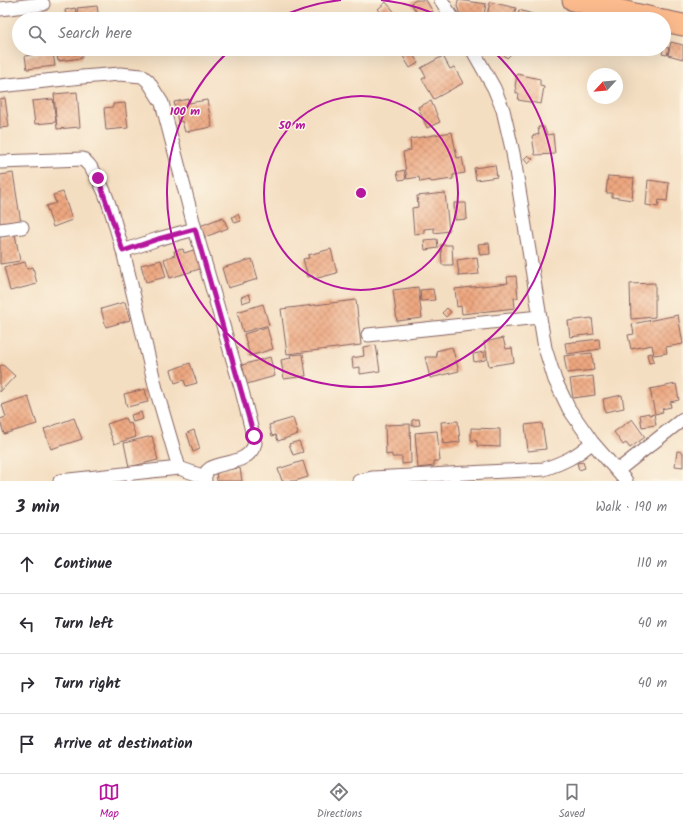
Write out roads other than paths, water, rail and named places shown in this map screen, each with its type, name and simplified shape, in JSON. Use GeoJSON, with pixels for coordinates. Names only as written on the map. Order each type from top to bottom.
{"type":"FeatureCollection","features":[{"type":"Feature","properties":{"kind":"highway"},"geometry":{"type":"LineString","coordinates":[[573,0],[626,12]]}},
{"type":"Feature","properties":{"kind":"highway"},"geometry":{"type":"LineString","coordinates":[[671,22],[683,25]]}},
{"type":"Feature","properties":{"kind":"street"},"geometry":{"type":"LineString","coordinates":[[442,0],[449,12]]}},
{"type":"Feature","properties":{"kind":"street"},"geometry":{"type":"LineString","coordinates":[[0,9],[43,4]]}},
{"type":"Feature","properties":{"kind":"street"},"geometry":{"type":"LineString","coordinates":[[476,56],[494,88],[503,110],[512,153],[539,317],[545,348],[555,380],[569,409],[592,442],[626,481]]}},
{"type":"Feature","properties":{"kind":"street"},"geometry":{"type":"LineString","coordinates":[[0,86],[82,76],[120,74],[142,76],[157,94],[162,103],[195,229],[242,391],[255,443],[253,449],[244,459],[212,467],[208,470],[205,479],[178,468],[60,481]]}},
{"type":"Feature","properties":{"kind":"street"},"geometry":{"type":"LineString","coordinates":[[0,162],[83,159],[91,166],[98,178],[123,251],[154,381],[178,468]]}},
{"type":"Feature","properties":{"kind":"street"},"geometry":{"type":"LineString","coordinates":[[0,230],[22,227]]}},
{"type":"Feature","properties":{"kind":"street"},"geometry":{"type":"LineString","coordinates":[[123,251],[158,239],[195,229]]}},
{"type":"Feature","properties":{"kind":"street"},"geometry":{"type":"LineString","coordinates":[[368,335],[539,317]]}},
{"type":"Feature","properties":{"kind":"street"},"geometry":{"type":"LineString","coordinates":[[617,470],[683,419]]}},
{"type":"Feature","properties":{"kind":"street"},"geometry":{"type":"LineString","coordinates":[[359,481],[372,478],[544,475],[582,452],[592,442]]}}]}
